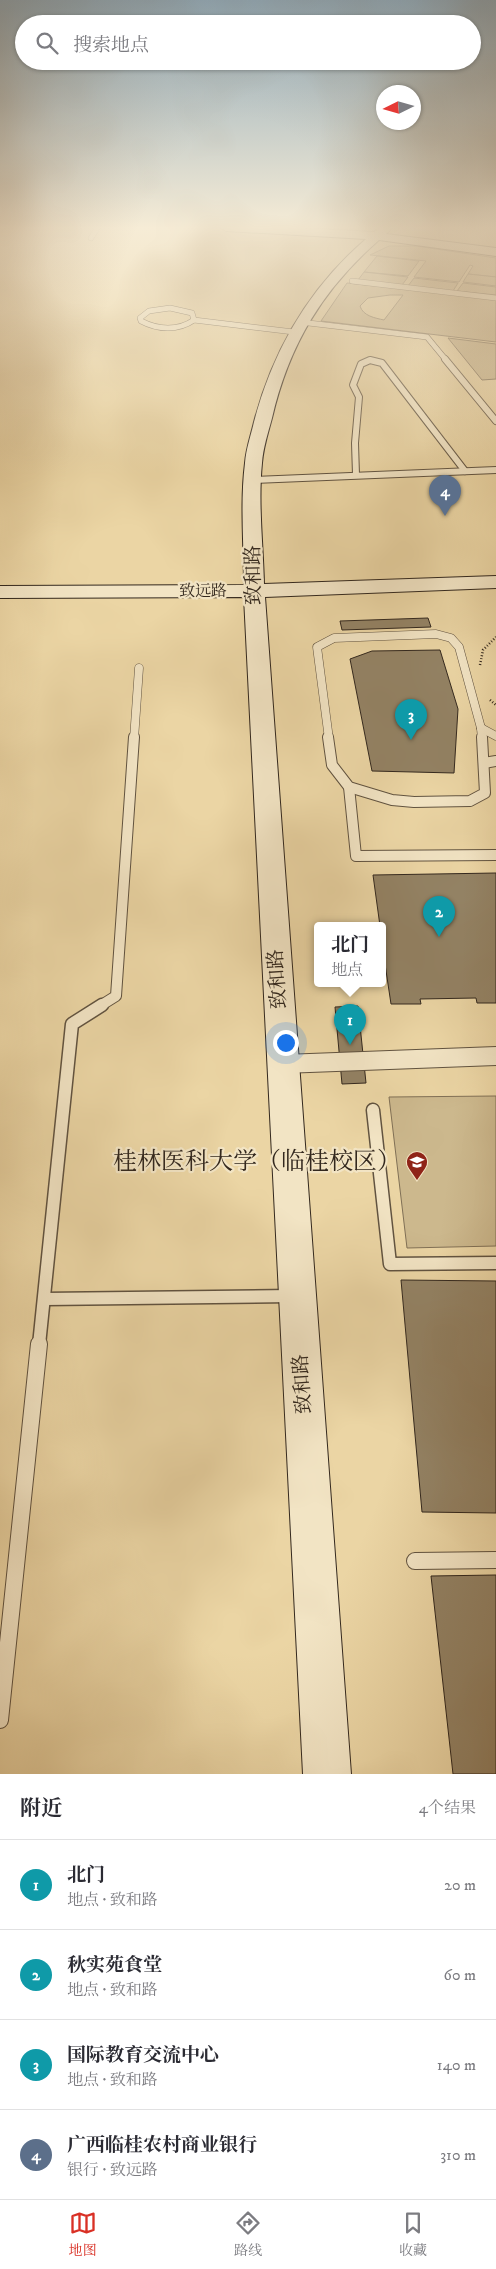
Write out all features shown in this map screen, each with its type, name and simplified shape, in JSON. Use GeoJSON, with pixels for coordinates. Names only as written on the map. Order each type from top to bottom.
{"type":"FeatureCollection","features":[{"type":"Feature","properties":{"kind":"main road","name":"致和路"},"geometry":{"type":"LineString","coordinates":[[308,310],[278,365],[264,411],[254,463],[254,591],[327,1774]]}},
{"type":"Feature","properties":{"kind":"main road","name":"致远路"},"geometry":{"type":"LineString","coordinates":[[0,592],[254,591],[496,582]]}},
{"type":"Feature","properties":{"kind":"street"},"geometry":{"type":"LineString","coordinates":[[283,1064],[496,1056]]}},
{"type":"Feature","properties":{"kind":"lane"},"geometry":{"type":"LineString","coordinates":[[155,310],[141,315],[141,321],[152,326],[169,328],[185,325],[194,320],[426,337],[496,421]]}},
{"type":"Feature","properties":{"kind":"lane"},"geometry":{"type":"LineString","coordinates":[[178,310],[192,313],[194,320]]}},
{"type":"Feature","properties":{"kind":"lane"},"geometry":{"type":"LineString","coordinates":[[356,476],[355,443],[359,398],[352,390],[352,382],[361,364],[370,360],[382,363],[465,470]]}},
{"type":"Feature","properties":{"kind":"lane"},"geometry":{"type":"LineString","coordinates":[[254,480],[496,470]]}},
{"type":"Feature","properties":{"kind":"lane"},"geometry":{"type":"LineString","coordinates":[[349,786],[402,802],[470,801],[485,793],[481,728],[459,647],[451,638],[436,634],[334,638],[325,641],[316,649],[332,765],[349,786],[356,856],[496,855]]}},
{"type":"Feature","properties":{"kind":"lane"},"geometry":{"type":"LineString","coordinates":[[0,1720],[72,1024],[116,996],[139,668]]}},
{"type":"Feature","properties":{"kind":"lane"},"geometry":{"type":"LineString","coordinates":[[481,728],[496,736]]}},
{"type":"Feature","properties":{"kind":"lane"},"geometry":{"type":"LineString","coordinates":[[484,764],[496,760]]}},
{"type":"Feature","properties":{"kind":"lane"},"geometry":{"type":"LineString","coordinates":[[373,1110],[390,1264],[496,1263]]}},
{"type":"Feature","properties":{"kind":"lane"},"geometry":{"type":"LineString","coordinates":[[45,1298],[297,1296]]}},
{"type":"Feature","properties":{"kind":"lane"},"geometry":{"type":"LineString","coordinates":[[415,1561],[496,1560]]}},
{"type":"Feature","properties":{"kind":"path"},"geometry":{"type":"LineString","coordinates":[[479,671],[483,650],[496,637]]}},
{"type":"Feature","properties":{"kind":"path"},"geometry":{"type":"LineString","coordinates":[[488,698],[496,706]]}},
{"type":"Feature","properties":{"kind":"shaded area"},"geometry":{"type":"Polygon","coordinates":[[[329,310],[363,310],[373,317],[384,320],[392,310],[496,310],[496,342],[321,321],[329,310]]]}},
{"type":"Feature","properties":{"kind":"shaded area"},"geometry":{"type":"Polygon","coordinates":[[[448,338],[496,344],[496,379],[482,380],[448,338]]]}},
{"type":"Feature","properties":{"kind":"shaded area"},"geometry":{"type":"Polygon","coordinates":[[[496,1096],[496,1246],[407,1248],[389,1097],[496,1096]]]}},
{"type":"Feature","properties":{"kind":"building"},"geometry":{"type":"Polygon","coordinates":[[[428,618],[431,627],[342,630],[340,621],[428,618]]]}},
{"type":"Feature","properties":{"kind":"building"},"geometry":{"type":"Polygon","coordinates":[[[440,650],[458,709],[454,773],[372,771],[350,659],[372,651],[440,650]]]}},
{"type":"Feature","properties":{"kind":"building"},"geometry":{"type":"Polygon","coordinates":[[[496,873],[496,1003],[477,1003],[476,998],[420,999],[421,1004],[391,1004],[386,971],[386,922],[379,922],[373,875],[496,873]]]}},
{"type":"Feature","properties":{"kind":"building"},"geometry":{"type":"Polygon","coordinates":[[[358,1006],[366,1083],[342,1084],[335,1007],[358,1006]]]}},
{"type":"Feature","properties":{"kind":"building"},"geometry":{"type":"Polygon","coordinates":[[[401,1280],[496,1281],[496,1513],[422,1512],[401,1280]]]}},
{"type":"Feature","properties":{"kind":"building"},"geometry":{"type":"Polygon","coordinates":[[[496,1575],[496,1774],[453,1774],[431,1576],[496,1575]]]}},
{"type":"Feature","properties":{"kind":"place","name":"广西临桂农村商业银行"},"geometry":{"type":"Point","coordinates":[445,516]}},
{"type":"Feature","properties":{"kind":"place","name":"国际教育交流中心"},"geometry":{"type":"Point","coordinates":[411,740]}},
{"type":"Feature","properties":{"kind":"place","name":"秋实苑食堂"},"geometry":{"type":"Point","coordinates":[439,937]}},
{"type":"Feature","properties":{"kind":"place","name":"北门"},"geometry":{"type":"Point","coordinates":[350,1045]}},
{"type":"Feature","properties":{"kind":"place","name":"桂林医科大学（临桂校区）"},"geometry":{"type":"Point","coordinates":[417,1181]}}]}
